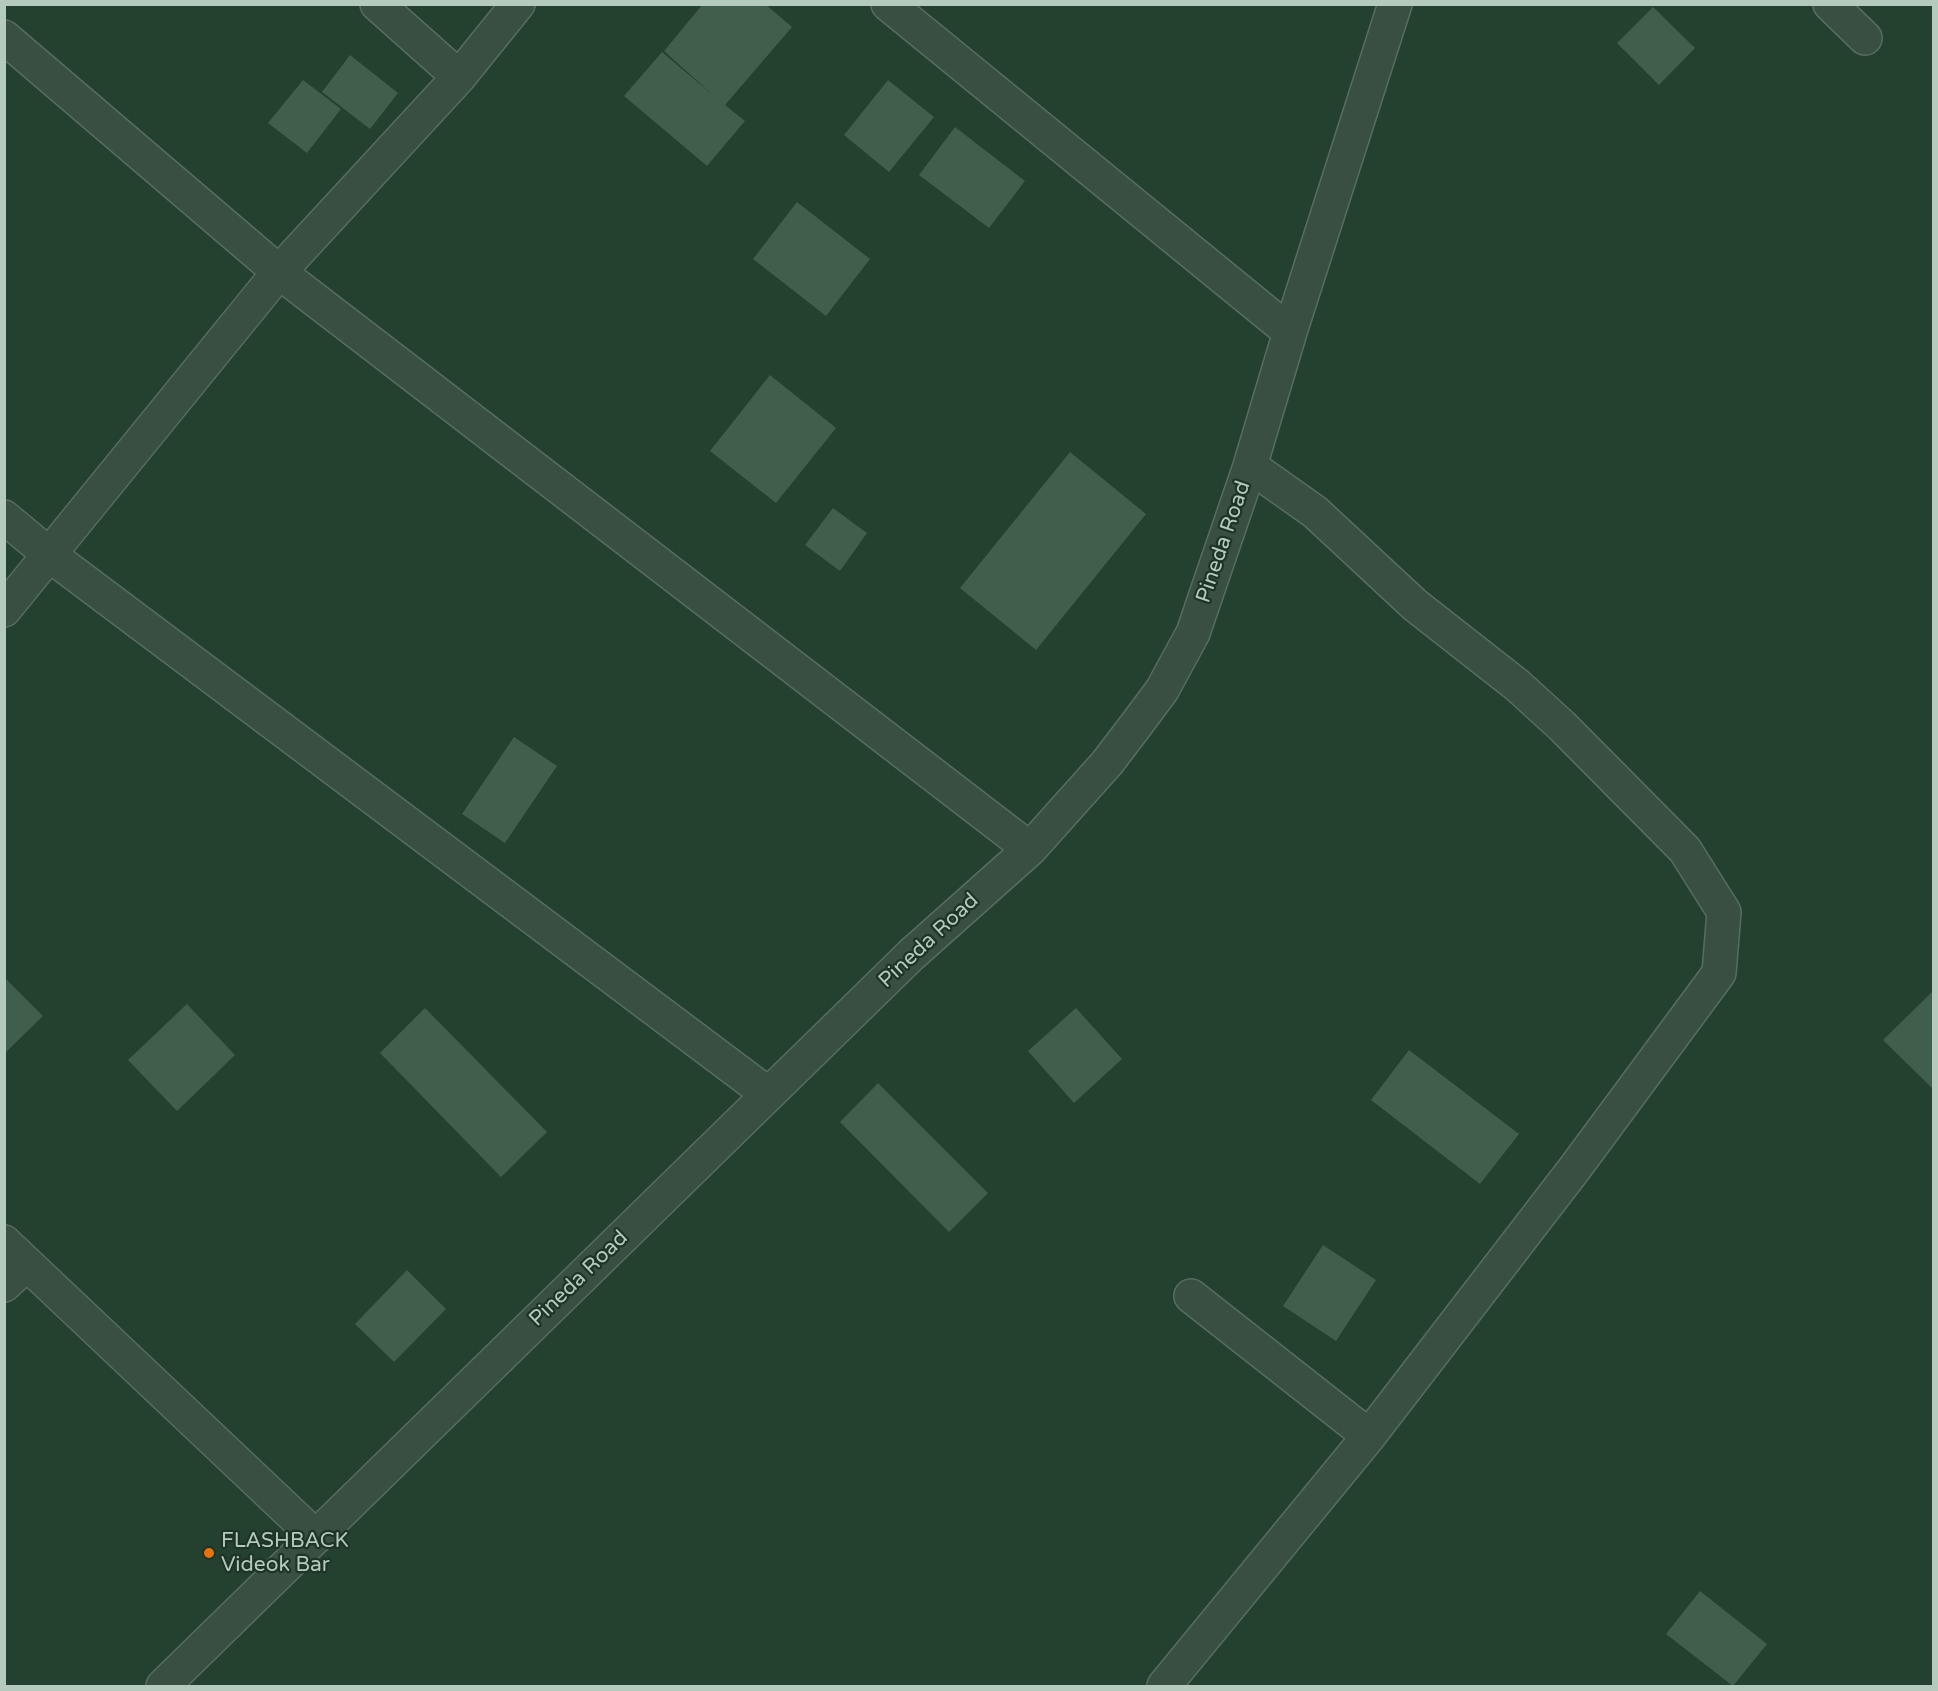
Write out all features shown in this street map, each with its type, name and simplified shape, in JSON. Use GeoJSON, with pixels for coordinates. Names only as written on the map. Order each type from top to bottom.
{"type":"FeatureCollection","features":[{"type":"Feature","properties":{"kind":"street"},"geometry":{"type":"LineString","coordinates":[[377,4],[459,77]]}},
{"type":"Feature","properties":{"kind":"street"},"geometry":{"type":"LineString","coordinates":[[4,610],[51,556],[279,272],[459,77],[518,4]]}},
{"type":"Feature","properties":{"kind":"street"},"geometry":{"type":"LineString","coordinates":[[888,4],[1290,332]]}},
{"type":"Feature","properties":{"kind":"street","name":"Pineda Road"},"geometry":{"type":"LineString","coordinates":[[163,1686],[911,955],[1030,849],[1107,764],[1162,690],[1193,633],[1250,466],[1290,332],[1395,4]]}},
{"type":"Feature","properties":{"kind":"street"},"geometry":{"type":"LineString","coordinates":[[1830,4],[1865,38]]}},
{"type":"Feature","properties":{"kind":"street"},"geometry":{"type":"LineString","coordinates":[[4,37],[279,272],[1030,849]]}},
{"type":"Feature","properties":{"kind":"street"},"geometry":{"type":"LineString","coordinates":[[1164,1686],[1369,1436],[1575,1168],[1719,973],[1724,912],[1685,850],[1562,726],[1517,686],[1414,605],[1315,512],[1250,466]]}},
{"type":"Feature","properties":{"kind":"street"},"geometry":{"type":"LineString","coordinates":[[4,517],[51,556],[768,1094]]}},
{"type":"Feature","properties":{"kind":"street"},"geometry":{"type":"LineString","coordinates":[[12,1264],[316,1537]]}},
{"type":"Feature","properties":{"kind":"street"},"geometry":{"type":"LineString","coordinates":[[1191,1296],[1369,1436]]}},
{"type":"Feature","properties":{"kind":"building"},"geometry":{"type":"Polygon","coordinates":[[[703,4],[765,4],[792,27],[725,105],[745,121],[707,166],[624,96],[662,52],[714,96],[664,51],[703,4]]]}},
{"type":"Feature","properties":{"kind":"building"},"geometry":{"type":"Polygon","coordinates":[[[1653,7],[1695,48],[1659,85],[1617,43],[1653,7]]]}},
{"type":"Feature","properties":{"kind":"building"},"geometry":{"type":"Polygon","coordinates":[[[350,55],[398,93],[370,129],[322,92],[350,55]]]}},
{"type":"Feature","properties":{"kind":"building"},"geometry":{"type":"Polygon","coordinates":[[[303,80],[341,109],[307,153],[268,123],[303,80]]]}},
{"type":"Feature","properties":{"kind":"building"},"geometry":{"type":"Polygon","coordinates":[[[888,80],[934,117],[889,172],[844,135],[888,80]]]}},
{"type":"Feature","properties":{"kind":"building"},"geometry":{"type":"Polygon","coordinates":[[[955,127],[1025,181],[989,228],[919,175],[955,127]]]}},
{"type":"Feature","properties":{"kind":"building"},"geometry":{"type":"Polygon","coordinates":[[[797,202],[870,259],[826,316],[753,259],[797,202]]]}},
{"type":"Feature","properties":{"kind":"building"},"geometry":{"type":"Polygon","coordinates":[[[770,375],[836,428],[776,503],[710,451],[770,375]]]}},
{"type":"Feature","properties":{"kind":"building"},"geometry":{"type":"Polygon","coordinates":[[[1070,452],[1146,514],[1036,650],[960,588],[1070,452]]]}},
{"type":"Feature","properties":{"kind":"building"},"geometry":{"type":"Polygon","coordinates":[[[833,508],[867,533],[840,571],[805,545],[833,508]]]}},
{"type":"Feature","properties":{"kind":"building"},"geometry":{"type":"Polygon","coordinates":[[[514,737],[557,766],[505,843],[462,814],[514,737]]]}},
{"type":"Feature","properties":{"kind":"building"},"geometry":{"type":"Polygon","coordinates":[[[4,977],[43,1016],[4,1054],[4,977]]]}},
{"type":"Feature","properties":{"kind":"building"},"geometry":{"type":"Polygon","coordinates":[[[1934,990],[1934,1090],[1883,1040],[1934,990]]]}},
{"type":"Feature","properties":{"kind":"building"},"geometry":{"type":"Polygon","coordinates":[[[187,1004],[235,1055],[177,1111],[128,1060],[187,1004]]]}},
{"type":"Feature","properties":{"kind":"building"},"geometry":{"type":"Polygon","coordinates":[[[425,1008],[547,1132],[501,1177],[380,1053],[425,1008]]]}},
{"type":"Feature","properties":{"kind":"building"},"geometry":{"type":"Polygon","coordinates":[[[1076,1008],[1122,1059],[1074,1103],[1028,1051],[1076,1008]]]}},
{"type":"Feature","properties":{"kind":"building"},"geometry":{"type":"Polygon","coordinates":[[[1409,1050],[1519,1134],[1480,1184],[1371,1100],[1409,1050]]]}},
{"type":"Feature","properties":{"kind":"building"},"geometry":{"type":"Polygon","coordinates":[[[878,1083],[988,1193],[949,1232],[840,1122],[878,1083]]]}},
{"type":"Feature","properties":{"kind":"building"},"geometry":{"type":"Polygon","coordinates":[[[1323,1245],[1376,1280],[1336,1341],[1283,1306],[1323,1245]]]}},
{"type":"Feature","properties":{"kind":"building"},"geometry":{"type":"Polygon","coordinates":[[[407,1270],[446,1309],[394,1362],[355,1324],[407,1270]]]}},
{"type":"Feature","properties":{"kind":"building"},"geometry":{"type":"Polygon","coordinates":[[[1700,1591],[1767,1644],[1733,1686],[1666,1634],[1700,1591]]]}},
{"type":"Feature","properties":{"kind":"place","name":"FLASHBACK Videok Bar"},"geometry":{"type":"Point","coordinates":[209,1553]}}]}
